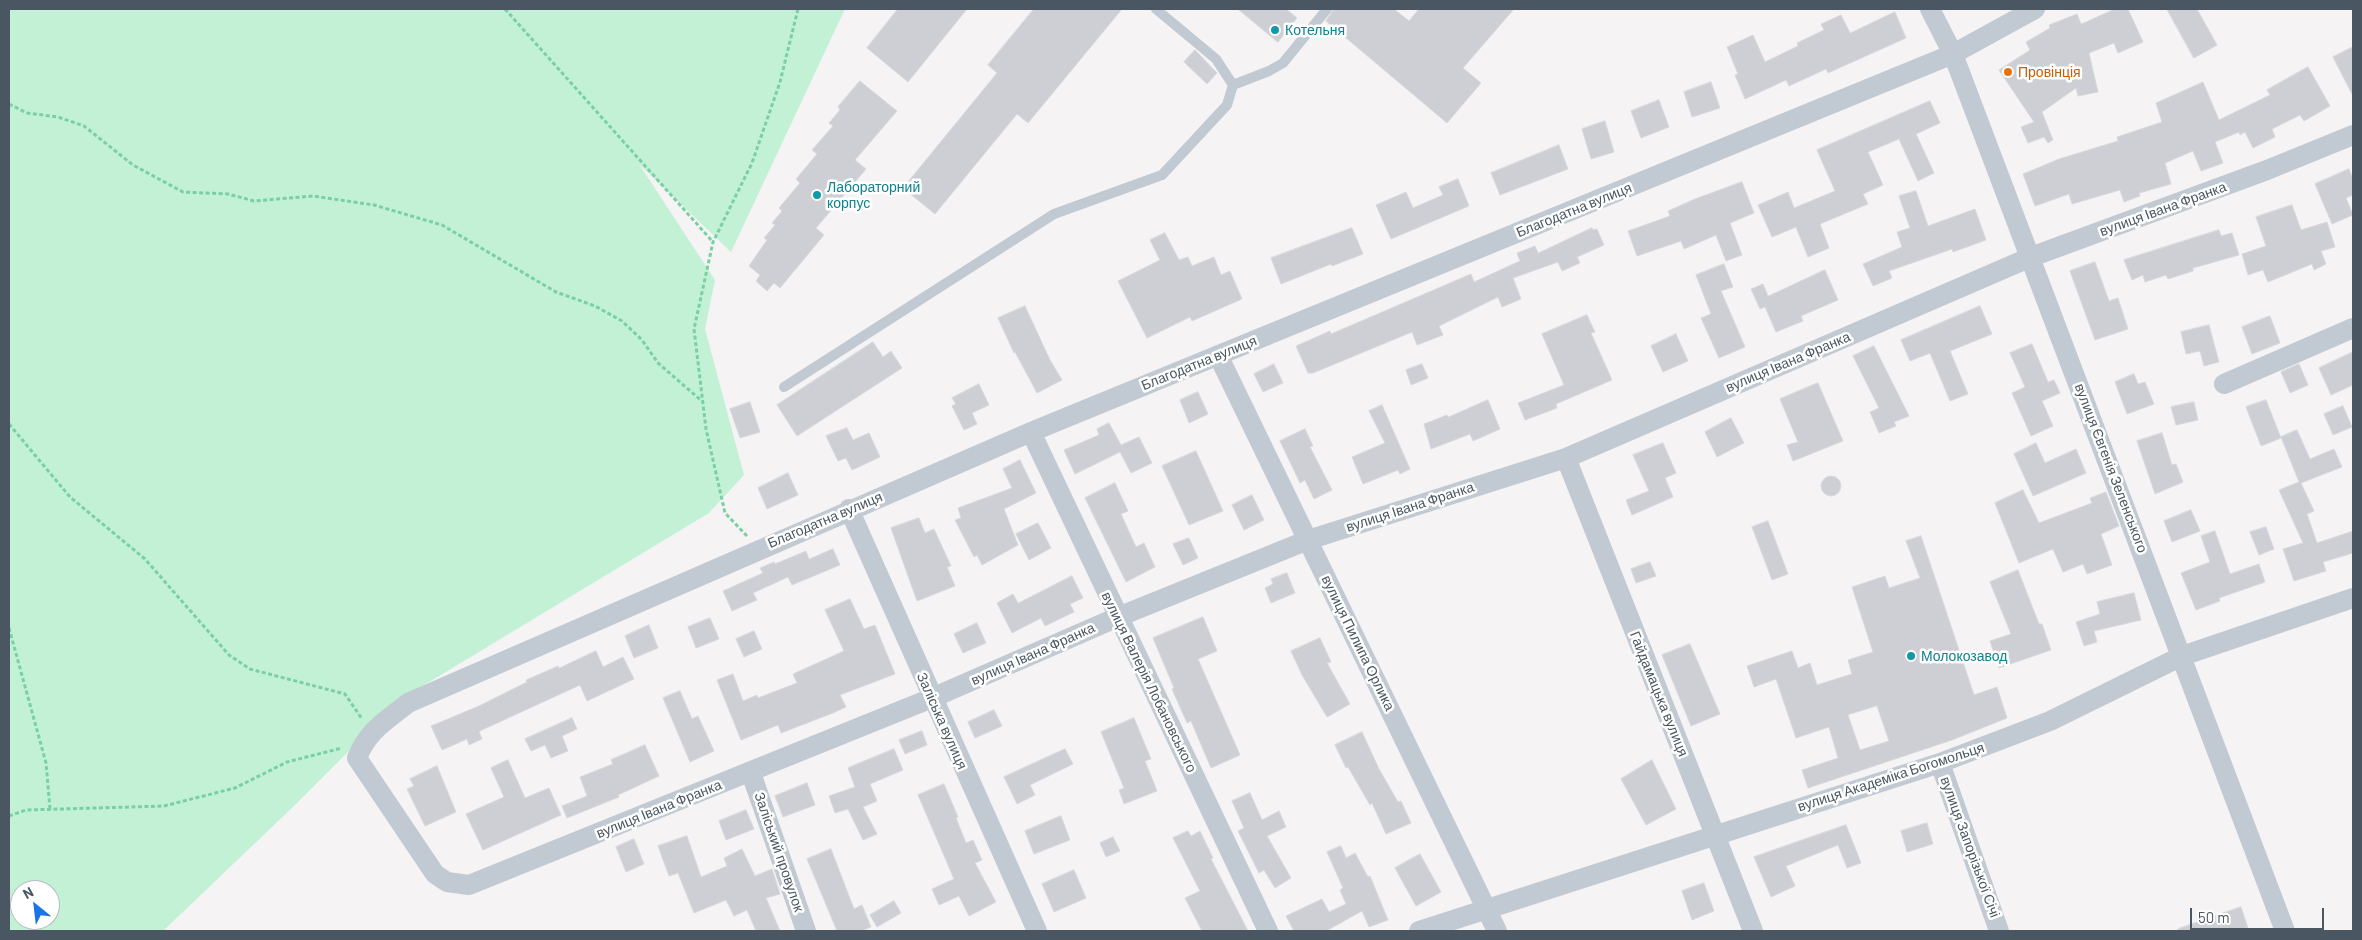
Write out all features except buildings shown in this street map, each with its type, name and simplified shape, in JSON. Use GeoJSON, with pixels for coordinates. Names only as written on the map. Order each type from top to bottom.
{"type":"FeatureCollection","features":[{"type":"Feature","properties":{"kind":"street","name":"вулиця Євгенія Зеленського"},"geometry":{"type":"LineString","coordinates":[[1930,9],[1953,54],[2285,931]]}},
{"type":"Feature","properties":{"kind":"street","name":"Благодатна вулиця"},"geometry":{"type":"LineString","coordinates":[[371,732],[408,703],[849,509],[1031,432],[1953,54],[2035,9]]}},
{"type":"Feature","properties":{"kind":"street","name":"вулиця Івана Франка"},"geometry":{"type":"LineString","coordinates":[[371,732],[357,758],[435,874],[448,882],[469,886],[751,773],[932,698],[1118,617],[1308,540],[1566,458],[2031,257],[2267,170],[2353,135]]}},
{"type":"Feature","properties":{"kind":"street"},"geometry":{"type":"LineString","coordinates":[[2224,384],[2353,328]]}},
{"type":"Feature","properties":{"kind":"street","name":"вулиця Пилипа Орлика"},"geometry":{"type":"LineString","coordinates":[[1218,356],[1497,931]]}},
{"type":"Feature","properties":{"kind":"street","name":"вулиця Валерія Лобановського"},"geometry":{"type":"LineString","coordinates":[[1031,432],[1268,931]]}},
{"type":"Feature","properties":{"kind":"street","name":"Гайдамацька вулиця"},"geometry":{"type":"LineString","coordinates":[[1566,458],[1753,931]]}},
{"type":"Feature","properties":{"kind":"street","name":"Заліська вулиця"},"geometry":{"type":"LineString","coordinates":[[849,509],[1037,931]]}},
{"type":"Feature","properties":{"kind":"street","name":"вулиця Академіка Богомольця"},"geometry":{"type":"LineString","coordinates":[[1418,931],[1940,763],[2050,722],[2182,656],[2353,598]]}},
{"type":"Feature","properties":{"kind":"street","name":"вулиця Запорізької Січі"},"geometry":{"type":"LineString","coordinates":[[1940,763],[1999,931]]}},
{"type":"Feature","properties":{"kind":"street","name":"Заліський провулок"},"geometry":{"type":"LineString","coordinates":[[751,773],[806,931]]}},
{"type":"Feature","properties":{"kind":"lane"},"geometry":{"type":"LineString","coordinates":[[784,387],[1054,214],[1162,175],[1227,105],[1232,85],[1216,59],[1156,9]]}},
{"type":"Feature","properties":{"kind":"lane"},"geometry":{"type":"LineString","coordinates":[[1232,85],[1269,71],[1283,63],[1327,9]]}},
{"type":"Feature","properties":{"kind":"path"},"geometry":{"type":"LineString","coordinates":[[505,9],[713,242]]}},
{"type":"Feature","properties":{"kind":"path"},"geometry":{"type":"LineString","coordinates":[[760,548],[725,513],[706,429],[694,329],[713,242],[752,163],[780,82],[798,9]]}},
{"type":"Feature","properties":{"kind":"path"},"geometry":{"type":"LineString","coordinates":[[9,104],[27,113],[58,117],[84,126],[133,166],[183,192],[228,194],[254,201],[313,196],[374,205],[442,225],[556,292],[595,306],[622,321],[642,340],[658,363],[703,402]]}},
{"type":"Feature","properties":{"kind":"path"},"geometry":{"type":"LineString","coordinates":[[9,424],[70,497],[145,559],[229,655],[250,669],[345,694],[371,732]]}},
{"type":"Feature","properties":{"kind":"path"},"geometry":{"type":"LineString","coordinates":[[9,628],[46,763],[50,810]]}},
{"type":"Feature","properties":{"kind":"path"},"geometry":{"type":"LineString","coordinates":[[9,816],[26,810],[164,806],[235,788],[287,762],[336,751],[345,746]]}},
{"type":"Feature","properties":{"kind":"green space"},"geometry":{"type":"Polygon","coordinates":[[[9,9],[845,9],[731,252],[639,164],[715,280],[705,329],[744,475],[709,513],[401,699],[295,805],[163,931],[9,931],[9,9]]]}},
{"type":"Feature","properties":{"kind":"place","name":"Котельня"},"geometry":{"type":"Point","coordinates":[1275,30]}},
{"type":"Feature","properties":{"kind":"place","name":"Провінція"},"geometry":{"type":"Point","coordinates":[2008,72]}},
{"type":"Feature","properties":{"kind":"place","name":"Лабораторний корпус"},"geometry":{"type":"Point","coordinates":[817,195]}},
{"type":"Feature","properties":{"kind":"place","name":"Молокозавод"},"geometry":{"type":"Point","coordinates":[1911,656]}}]}
